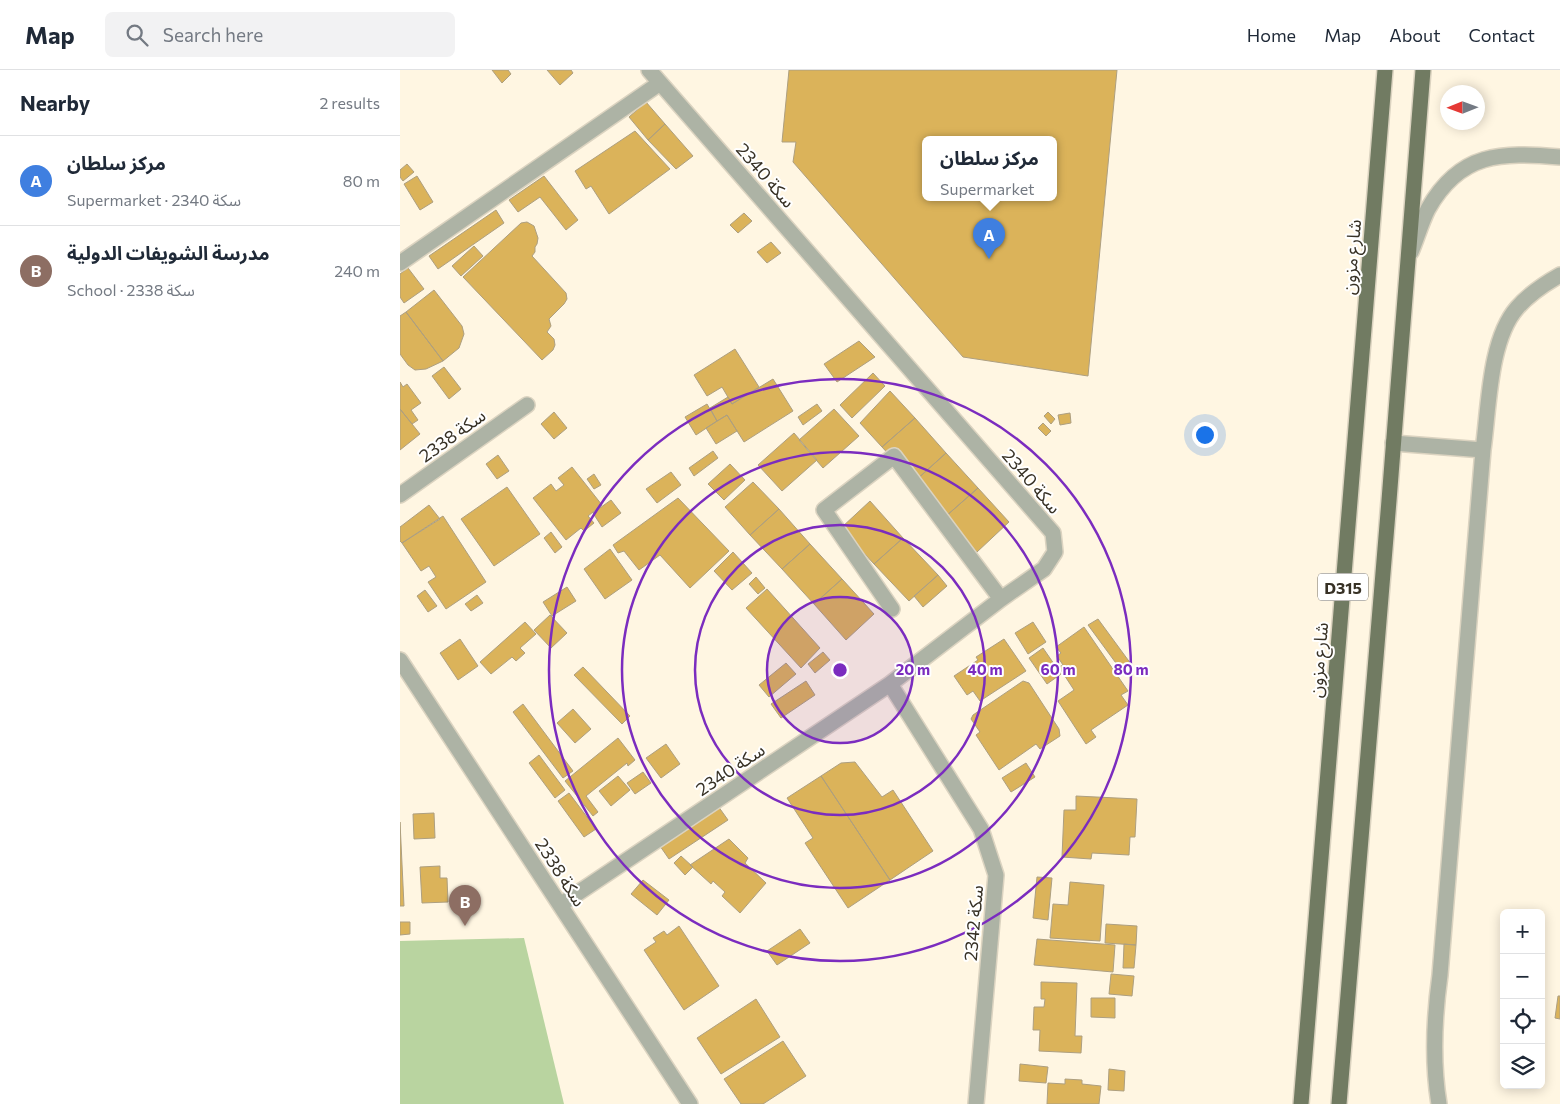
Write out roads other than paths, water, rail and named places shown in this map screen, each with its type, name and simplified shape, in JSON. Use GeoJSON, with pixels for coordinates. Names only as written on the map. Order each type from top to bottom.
{"type":"FeatureCollection","features":[{"type":"Feature","properties":{"kind":"main road","name":"شارع مزون"},"geometry":{"type":"LineString","coordinates":[[1300,1104],[1385,70]]}},
{"type":"Feature","properties":{"kind":"main road","name":"D315"},"geometry":{"type":"LineString","coordinates":[[1340,1104],[1423,70]]}},
{"type":"Feature","properties":{"kind":"street","name":"سكة 2340"},"geometry":{"type":"LineString","coordinates":[[560,904],[890,684],[1001,599],[1044,569],[1055,552],[1053,533],[649,70]]}},
{"type":"Feature","properties":{"kind":"street"},"geometry":{"type":"LineString","coordinates":[[400,263],[660,83]]}},
{"type":"Feature","properties":{"kind":"street"},"geometry":{"type":"LineString","coordinates":[[1409,258],[1428,210],[1446,184],[1460,170],[1484,158],[1497,156],[1516,154],[1560,157]]}},
{"type":"Feature","properties":{"kind":"street"},"geometry":{"type":"LineString","coordinates":[[1439,1104],[1434,1053],[1434,1019],[1440,975],[1483,450],[1494,366],[1501,335],[1516,308],[1539,287],[1560,275]]}},
{"type":"Feature","properties":{"kind":"street","name":"سكة 2338"},"geometry":{"type":"LineString","coordinates":[[400,495],[526,405]]}},
{"type":"Feature","properties":{"kind":"street"},"geometry":{"type":"LineString","coordinates":[[1394,443],[1483,450]]}},
{"type":"Feature","properties":{"kind":"street"},"geometry":{"type":"LineString","coordinates":[[892,609],[824,510],[894,456],[1001,599]]}},
{"type":"Feature","properties":{"kind":"street","name":"سكة 2338"},"geometry":{"type":"LineString","coordinates":[[400,660],[690,1104]]}},
{"type":"Feature","properties":{"kind":"street","name":"سكة 2342"},"geometry":{"type":"LineString","coordinates":[[890,684],[981,829],[996,875],[976,1104]]}},
{"type":"Feature","properties":{"kind":"place","name":"مركز سلطان"},"geometry":{"type":"Point","coordinates":[989,259]}},
{"type":"Feature","properties":{"kind":"place","name":"مدرسة الشويفات الدولية"},"geometry":{"type":"Point","coordinates":[465,926]}}]}
